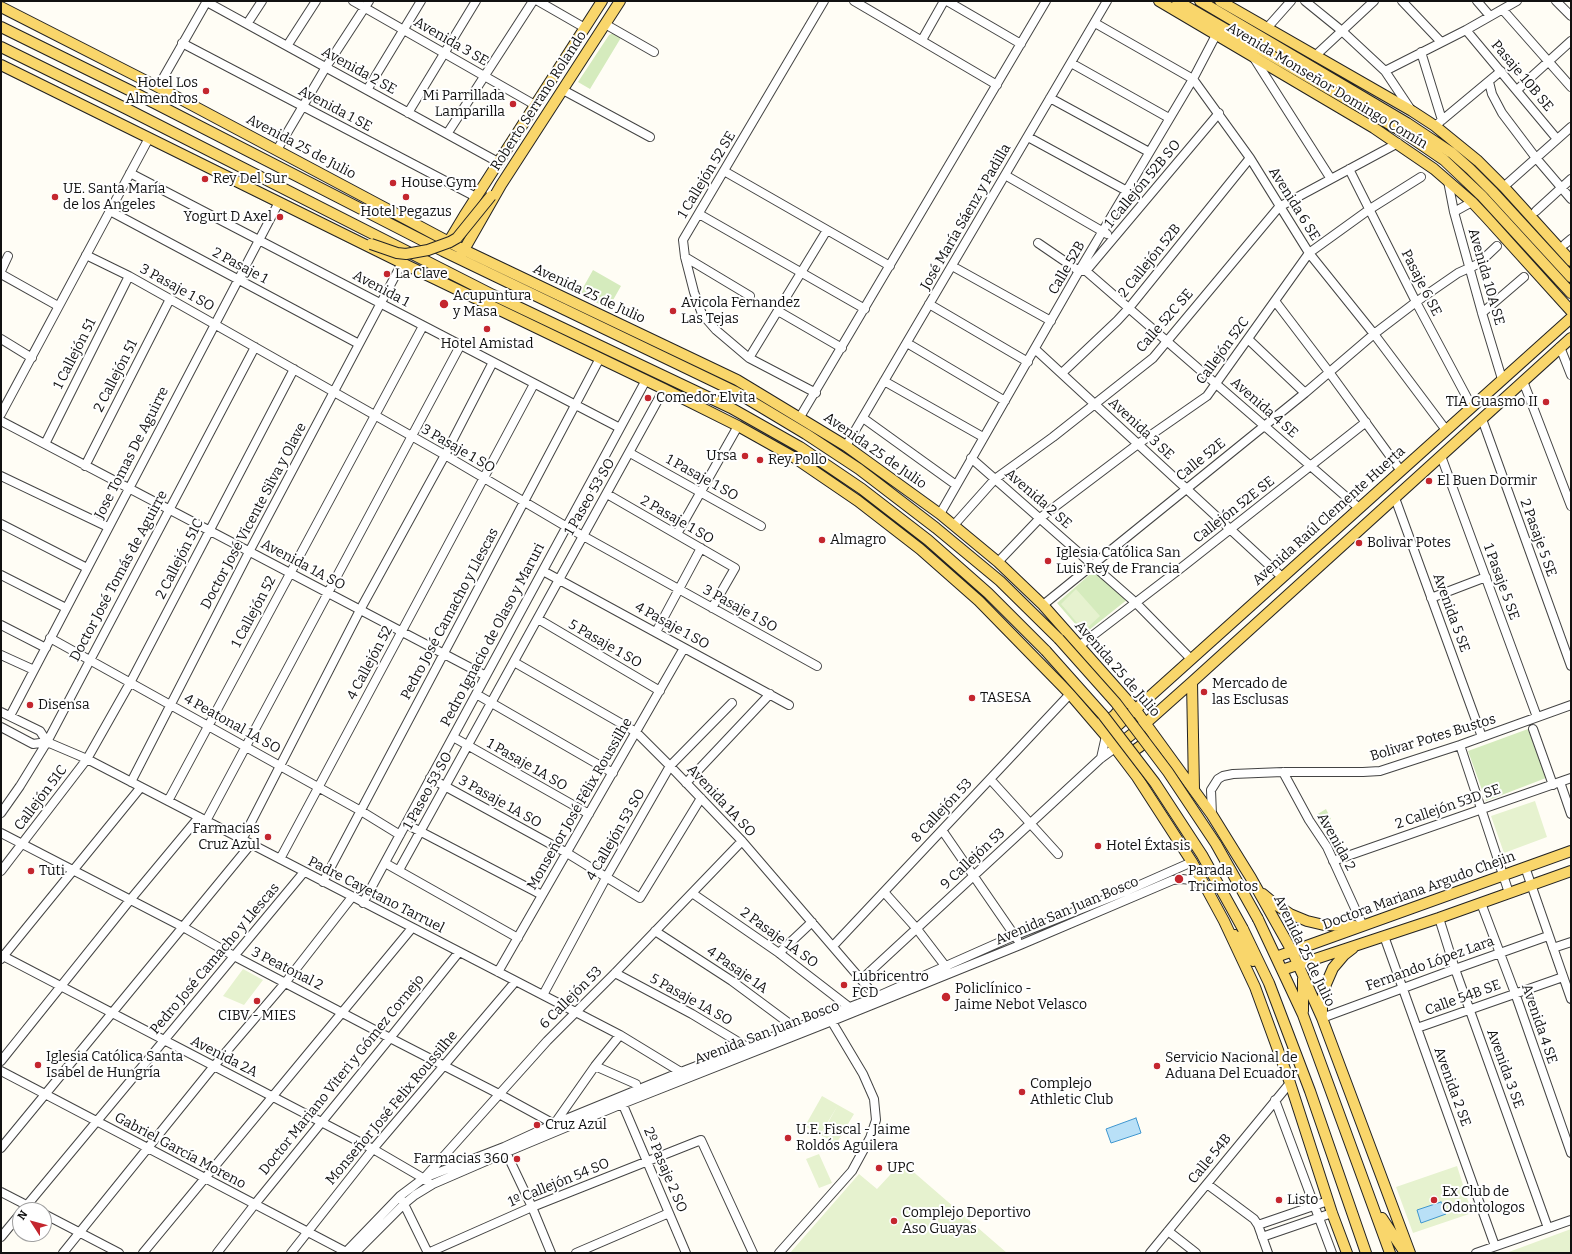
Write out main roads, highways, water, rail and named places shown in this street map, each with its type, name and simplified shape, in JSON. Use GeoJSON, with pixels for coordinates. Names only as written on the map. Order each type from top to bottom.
{"type":"FeatureCollection","features":[{"type":"Feature","properties":{"kind":"main road","name":"Roberto Serrano Rolando"},"geometry":{"type":"LineString","coordinates":[[443,252],[498,162],[602,1]]}},
{"type":"Feature","properties":{"kind":"main road","name":"Roberto Serrano Rolando"},"geometry":{"type":"LineString","coordinates":[[461,254],[514,165],[620,1]]}},
{"type":"Feature","properties":{"kind":"main road","name":"Avenida Monseñor Domingo Comín"},"geometry":{"type":"LineString","coordinates":[[1159,1],[1398,143],[1434,169],[1488,218],[1571,311]]}},
{"type":"Feature","properties":{"kind":"main road","name":"Avenida Monseñor Domingo Comín"},"geometry":{"type":"LineString","coordinates":[[1177,1],[1403,132],[1444,160],[1482,196],[1571,293]]}},
{"type":"Feature","properties":{"kind":"main road","name":"Avenida Monseñor Domingo Comín"},"geometry":{"type":"LineString","coordinates":[[1200,1],[1408,123],[1452,153],[1470,168],[1571,277]]}},
{"type":"Feature","properties":{"kind":"main road","name":"Avenida Monseñor Domingo Comín"},"geometry":{"type":"LineString","coordinates":[[1220,1],[1374,90],[1412,111],[1439,123],[1509,193],[1571,261]]}},
{"type":"Feature","properties":{"kind":"main road","name":"Avenida 25 de Julio"},"geometry":{"type":"LineString","coordinates":[[1,7],[277,150],[448,242],[461,254],[736,392],[859,468],[936,528],[1000,581],[1059,639],[1116,704],[1168,772],[1216,844],[1258,919],[1303,1015],[1373,1202],[1390,1253]]}},
{"type":"Feature","properties":{"kind":"main road","name":"Avenida 25 de Julio"},"geometry":{"type":"LineString","coordinates":[[1,27],[133,92],[443,252],[461,254],[737,380],[846,446],[940,514],[998,562],[1043,605],[1135,709],[1212,815],[1251,878],[1292,951],[1322,1018],[1410,1253]]}},
{"type":"Feature","properties":{"kind":"main road"},"geometry":{"type":"LineString","coordinates":[[1,47],[256,174],[493,295],[731,408],[800,448],[862,489],[928,540],[988,593],[1046,651],[1103,715],[1155,783],[1202,855],[1243,929],[1269,983],[1310,1091],[1366,1253]]}},
{"type":"Feature","properties":{"kind":"main road"},"geometry":{"type":"LineString","coordinates":[[51,71],[59,65],[59,56]]}},
{"type":"Feature","properties":{"kind":"main road"},"geometry":{"type":"LineString","coordinates":[[1,65],[402,263],[646,380],[738,426],[795,458],[858,502],[920,550],[979,601],[1070,694],[1106,736],[1137,777],[1192,862],[1224,921],[1255,987],[1290,1083],[1332,1213],[1347,1253]]}},
{"type":"Feature","properties":{"kind":"main road"},"geometry":{"type":"LineString","coordinates":[[1368,100],[1374,90]]}},
{"type":"Feature","properties":{"kind":"main road"},"geometry":{"type":"LineString","coordinates":[[125,108],[125,98],[133,92]]}},
{"type":"Feature","properties":{"kind":"main road"},"geometry":{"type":"LineString","coordinates":[[1361,121],[1366,111]]}},
{"type":"Feature","properties":{"kind":"main road"},"geometry":{"type":"LineString","coordinates":[[1470,168],[1478,161]]}},
{"type":"Feature","properties":{"kind":"main road"},"geometry":{"type":"LineString","coordinates":[[347,236],[397,253],[406,254],[428,250],[450,242],[457,238],[514,165]]}},
{"type":"Feature","properties":{"kind":"main road"},"geometry":{"type":"LineString","coordinates":[[250,188],[256,174]]}},
{"type":"Feature","properties":{"kind":"main road"},"geometry":{"type":"LineString","coordinates":[[1488,218],[1496,212]]}},
{"type":"Feature","properties":{"kind":"main road","name":"Avenida Raúl Clemente Huerta"},"geometry":{"type":"LineString","coordinates":[[1106,736],[1571,318]]}},
{"type":"Feature","properties":{"kind":"main road"},"geometry":{"type":"LineString","coordinates":[[1115,748],[1192,682],[1571,338]]}},
{"type":"Feature","properties":{"kind":"main road"},"geometry":{"type":"LineString","coordinates":[[859,468],[894,480]]}},
{"type":"Feature","properties":{"kind":"main road"},"geometry":{"type":"LineString","coordinates":[[1192,682],[1194,789]]}},
{"type":"Feature","properties":{"kind":"main road"},"geometry":{"type":"LineString","coordinates":[[1094,723],[1102,723],[1114,716],[1125,703],[1126,698]]}},
{"type":"Feature","properties":{"kind":"main road"},"geometry":{"type":"LineString","coordinates":[[1127,764],[1129,758],[1138,748],[1158,740]]}},
{"type":"Feature","properties":{"kind":"main road","name":"Doctora Mariana Argudo Chejin"},"geometry":{"type":"LineString","coordinates":[[1276,957],[1571,851]]}},
{"type":"Feature","properties":{"kind":"main road","name":"Doctora Mariana Argudo Chejin"},"geometry":{"type":"LineString","coordinates":[[1282,970],[1439,918],[1571,871]]}},
{"type":"Feature","properties":{"kind":"main road"},"geometry":{"type":"LineString","coordinates":[[1251,878],[1262,892],[1275,904],[1290,914],[1306,921],[1324,925],[1363,926]]}},
{"type":"Feature","properties":{"kind":"main road"},"geometry":{"type":"LineString","coordinates":[[1224,921],[1269,983]]}},
{"type":"Feature","properties":{"kind":"main road"},"geometry":{"type":"LineString","coordinates":[[1322,1018],[1322,1000],[1328,979],[1344,955],[1358,944]]}},
{"type":"Feature","properties":{"kind":"main road"},"geometry":{"type":"LineString","coordinates":[[1303,975],[1303,1015]]}},
{"type":"Feature","properties":{"kind":"main road"},"geometry":{"type":"LineString","coordinates":[[1373,1202],[1405,1253]]}},
{"type":"Feature","properties":{"kind":"main road"},"geometry":{"type":"LineString","coordinates":[[1338,1229],[1355,1253]]}},
{"type":"Feature","properties":{"kind":"water"},"geometry":{"type":"Polygon","coordinates":[[[1136,1118],[1141,1133],[1111,1143],[1106,1129],[1136,1118]]]}},
{"type":"Feature","properties":{"kind":"water"},"geometry":{"type":"Polygon","coordinates":[[[1441,1202],[1446,1214],[1421,1223],[1417,1210],[1441,1202]]]}},
{"type":"Feature","properties":{"kind":"place","name":"Hotel Los Almendros"},"geometry":{"type":"Point","coordinates":[206,91]}},
{"type":"Feature","properties":{"kind":"place","name":"Mi Parrillada Lamparilla"},"geometry":{"type":"Point","coordinates":[513,104]}},
{"type":"Feature","properties":{"kind":"place","name":"Rey Del Sur"},"geometry":{"type":"Point","coordinates":[205,179]}},
{"type":"Feature","properties":{"kind":"place","name":"House Gym"},"geometry":{"type":"Point","coordinates":[393,183]}},
{"type":"Feature","properties":{"kind":"place","name":"UE. Santa María de los Angeles"},"geometry":{"type":"Point","coordinates":[55,197]}},
{"type":"Feature","properties":{"kind":"place","name":"Hotel Pegazus"},"geometry":{"type":"Point","coordinates":[406,197]}},
{"type":"Feature","properties":{"kind":"place","name":"Yogurt D Axel"},"geometry":{"type":"Point","coordinates":[280,217]}},
{"type":"Feature","properties":{"kind":"place","name":"La Clave"},"geometry":{"type":"Point","coordinates":[387,274]}},
{"type":"Feature","properties":{"kind":"place","name":"Acupuntura y Masa"},"geometry":{"type":"Point","coordinates":[444,304]}},
{"type":"Feature","properties":{"kind":"place","name":"Avicola Fernandez Las Tejas"},"geometry":{"type":"Point","coordinates":[673,311]}},
{"type":"Feature","properties":{"kind":"place","name":"Hotel Amistad"},"geometry":{"type":"Point","coordinates":[487,329]}},
{"type":"Feature","properties":{"kind":"place","name":"Comedor Elvita"},"geometry":{"type":"Point","coordinates":[648,398]}},
{"type":"Feature","properties":{"kind":"place","name":"TIA Guasmo II"},"geometry":{"type":"Point","coordinates":[1546,402]}},
{"type":"Feature","properties":{"kind":"place","name":"Ursa"},"geometry":{"type":"Point","coordinates":[745,456]}},
{"type":"Feature","properties":{"kind":"place","name":"Rey Pollo"},"geometry":{"type":"Point","coordinates":[760,460]}},
{"type":"Feature","properties":{"kind":"place","name":"El Buen Dormir"},"geometry":{"type":"Point","coordinates":[1429,481]}},
{"type":"Feature","properties":{"kind":"place","name":"Almagro"},"geometry":{"type":"Point","coordinates":[822,540]}},
{"type":"Feature","properties":{"kind":"place","name":"Bolivar Potes"},"geometry":{"type":"Point","coordinates":[1359,543]}},
{"type":"Feature","properties":{"kind":"place","name":"Iglesia Católica San Luis Rey de Francia"},"geometry":{"type":"Point","coordinates":[1048,561]}},
{"type":"Feature","properties":{"kind":"place","name":"Mercado de las Esclusas"},"geometry":{"type":"Point","coordinates":[1204,692]}},
{"type":"Feature","properties":{"kind":"place","name":"TASESA"},"geometry":{"type":"Point","coordinates":[972,698]}},
{"type":"Feature","properties":{"kind":"place","name":"Disensa"},"geometry":{"type":"Point","coordinates":[30,705]}},
{"type":"Feature","properties":{"kind":"place","name":"Farmacias Cruz Azul"},"geometry":{"type":"Point","coordinates":[268,837]}},
{"type":"Feature","properties":{"kind":"place","name":"Hotel Éxtasis"},"geometry":{"type":"Point","coordinates":[1098,846]}},
{"type":"Feature","properties":{"kind":"place","name":"Tuti"},"geometry":{"type":"Point","coordinates":[31,871]}},
{"type":"Feature","properties":{"kind":"place","name":"Parada Tricimotos"},"geometry":{"type":"Point","coordinates":[1179,879]}},
{"type":"Feature","properties":{"kind":"place","name":"Lubricentro FCD"},"geometry":{"type":"Point","coordinates":[844,985]}},
{"type":"Feature","properties":{"kind":"place","name":"Policlínico - Jaime Nebot Velasco"},"geometry":{"type":"Point","coordinates":[946,997]}},
{"type":"Feature","properties":{"kind":"place","name":"CIBV - MIES"},"geometry":{"type":"Point","coordinates":[257,1001]}},
{"type":"Feature","properties":{"kind":"place","name":"Iglesia Católica Santa Isabel de Hungría"},"geometry":{"type":"Point","coordinates":[38,1065]}},
{"type":"Feature","properties":{"kind":"place","name":"Servicio Nacional de Aduana Del Ecuador"},"geometry":{"type":"Point","coordinates":[1157,1066]}},
{"type":"Feature","properties":{"kind":"place","name":"Complejo Athletic Club"},"geometry":{"type":"Point","coordinates":[1022,1092]}},
{"type":"Feature","properties":{"kind":"place","name":"Cruz Azul"},"geometry":{"type":"Point","coordinates":[537,1125]}},
{"type":"Feature","properties":{"kind":"place","name":"U.E. Fiscal - Jaime Roldós Aguilera"},"geometry":{"type":"Point","coordinates":[788,1138]}},
{"type":"Feature","properties":{"kind":"place","name":"Farmacias 360"},"geometry":{"type":"Point","coordinates":[517,1159]}},
{"type":"Feature","properties":{"kind":"place","name":"UPC"},"geometry":{"type":"Point","coordinates":[879,1168]}},
{"type":"Feature","properties":{"kind":"place","name":"Listo"},"geometry":{"type":"Point","coordinates":[1279,1200]}},
{"type":"Feature","properties":{"kind":"place","name":"Ex Club de Odontologos"},"geometry":{"type":"Point","coordinates":[1434,1200]}},
{"type":"Feature","properties":{"kind":"place","name":"Complejo Deportivo Aso Guayas"},"geometry":{"type":"Point","coordinates":[894,1221]}}]}
